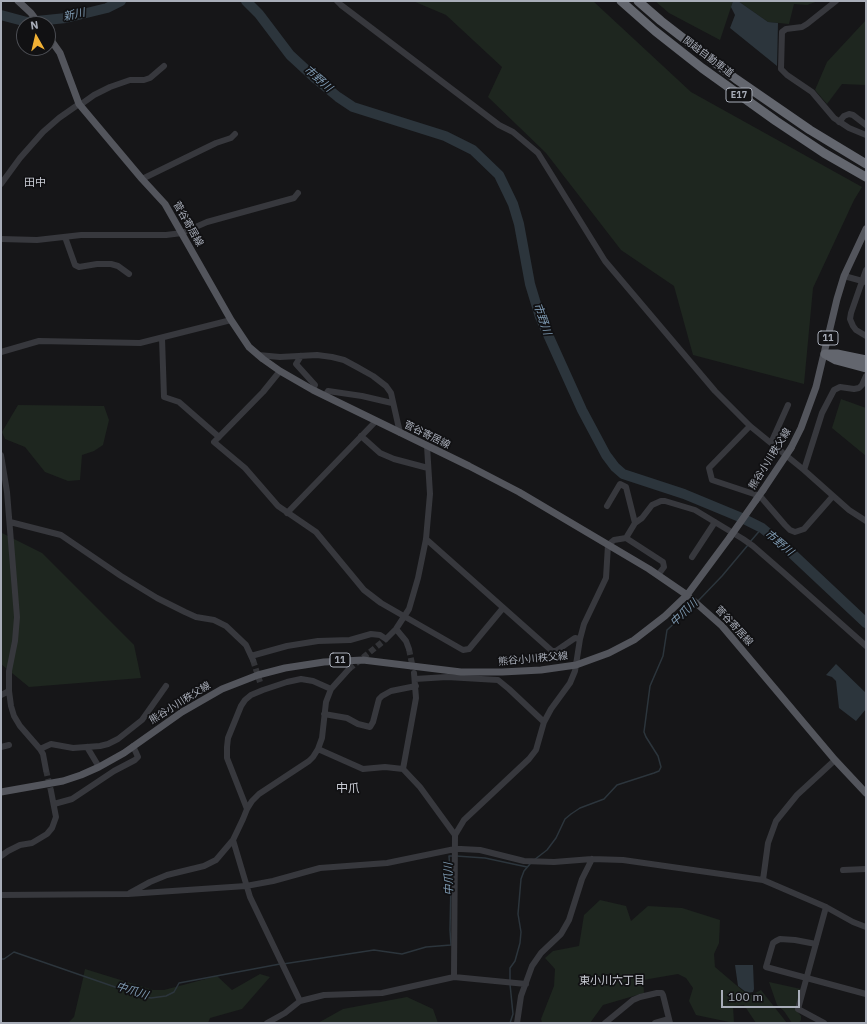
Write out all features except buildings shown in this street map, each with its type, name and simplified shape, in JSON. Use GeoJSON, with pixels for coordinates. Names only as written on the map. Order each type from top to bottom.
{"type":"FeatureCollection","features":[{"type":"Feature","properties":{"kind":"highway","name":"関越自動車道"},"geometry":{"type":"LineString","coordinates":[[621,1],[655,31],[702,68],[770,117],[824,153],[866,176]]}},
{"type":"Feature","properties":{"kind":"highway","name":"関越自動車道"},"geometry":{"type":"LineString","coordinates":[[638,1],[661,21],[736,79],[810,130],[866,164]]}},
{"type":"Feature","properties":{"kind":"highway"},"geometry":{"type":"LineString","coordinates":[[825,354],[837,354],[866,360]]}},
{"type":"Feature","properties":{"kind":"highway"},"geometry":{"type":"LineString","coordinates":[[825,354],[836,360],[866,368]]}},
{"type":"Feature","properties":{"kind":"main road"},"geometry":{"type":"LineString","coordinates":[[18,1],[33,16]]}},
{"type":"Feature","properties":{"kind":"main road","name":"菅谷寄居線"},"geometry":{"type":"LineString","coordinates":[[56,47],[60,53],[80,104],[142,179],[165,204],[231,320],[249,347],[280,371],[313,390],[519,492],[658,575],[687,595],[722,626],[835,760],[866,793]]}},
{"type":"Feature","properties":{"kind":"main road","name":"熊谷小川秩父線"},"geometry":{"type":"LineString","coordinates":[[1,792],[63,781],[81,775],[99,767],[133,746],[182,712],[222,689],[258,675],[285,668],[324,662],[356,660],[468,672],[542,670],[576,665],[609,653],[634,640],[665,616],[687,595],[730,538],[791,448],[810,407],[825,354],[836,299],[844,276],[866,229]]}},
{"type":"Feature","properties":{"kind":"street"},"geometry":{"type":"LineString","coordinates":[[337,1],[500,125],[513,132],[538,153],[605,261],[715,391],[750,426],[804,470],[849,510],[866,521]]}},
{"type":"Feature","properties":{"kind":"street"},"geometry":{"type":"LineString","coordinates":[[836,1],[802,27],[782,32],[781,69],[787,75],[812,92],[830,114],[839,122],[849,128],[866,134]]}},
{"type":"Feature","properties":{"kind":"street"},"geometry":{"type":"LineString","coordinates":[[1,184],[20,158],[43,132],[59,118],[94,95],[110,87],[130,80],[144,80],[150,78],[164,66]]}},
{"type":"Feature","properties":{"kind":"street"},"geometry":{"type":"LineString","coordinates":[[839,122],[844,116],[849,114],[854,115],[866,125]]}},
{"type":"Feature","properties":{"kind":"street"},"geometry":{"type":"LineString","coordinates":[[142,179],[216,143],[231,138],[236,134]]}},
{"type":"Feature","properties":{"kind":"street"},"geometry":{"type":"LineString","coordinates":[[1,239],[38,240],[81,235],[166,235],[182,232],[206,222],[294,198],[298,194]]}},
{"type":"Feature","properties":{"kind":"street"},"geometry":{"type":"LineString","coordinates":[[65,237],[75,265],[79,267],[97,264],[111,264],[118,266],[129,274]]}},
{"type":"Feature","properties":{"kind":"street"},"geometry":{"type":"LineString","coordinates":[[866,270],[864,282],[850,319],[856,330],[866,336]]}},
{"type":"Feature","properties":{"kind":"street"},"geometry":{"type":"LineString","coordinates":[[844,276],[864,282]]}},
{"type":"Feature","properties":{"kind":"street"},"geometry":{"type":"LineString","coordinates":[[1,352],[39,341],[124,344],[140,343],[231,320]]}},
{"type":"Feature","properties":{"kind":"street"},"geometry":{"type":"LineString","coordinates":[[162,338],[164,397],[179,402],[219,437]]}},
{"type":"Feature","properties":{"kind":"street"},"geometry":{"type":"LineString","coordinates":[[258,355],[280,357],[317,355],[344,360],[358,367],[386,386],[390,393],[400,433]]}},
{"type":"Feature","properties":{"kind":"street"},"geometry":{"type":"LineString","coordinates":[[301,356],[296,364],[315,385],[313,390]]}},
{"type":"Feature","properties":{"kind":"street"},"geometry":{"type":"LineString","coordinates":[[280,371],[263,392],[214,442],[245,468],[278,506],[316,532],[373,598],[405,617],[463,650],[467,650],[471,648],[503,608]]}},
{"type":"Feature","properties":{"kind":"street"},"geometry":{"type":"LineString","coordinates":[[804,470],[822,413],[834,390],[840,387],[854,389],[858,388],[866,377]]}},
{"type":"Feature","properties":{"kind":"street"},"geometry":{"type":"LineString","coordinates":[[325,396],[328,392],[362,396],[392,403]]}},
{"type":"Feature","properties":{"kind":"street"},"geometry":{"type":"LineString","coordinates":[[770,443],[788,405]]}},
{"type":"Feature","properties":{"kind":"street"},"geometry":{"type":"LineString","coordinates":[[287,513],[376,421]]}},
{"type":"Feature","properties":{"kind":"street"},"geometry":{"type":"LineString","coordinates":[[750,426],[709,468],[712,480],[760,495],[785,525],[790,530],[795,532],[804,529],[833,496]]}},
{"type":"Feature","properties":{"kind":"street"},"geometry":{"type":"LineString","coordinates":[[361,436],[380,453],[394,459],[428,468]]}},
{"type":"Feature","properties":{"kind":"street"},"geometry":{"type":"LineString","coordinates":[[10,522],[51,531],[61,535],[120,576],[157,598],[196,617],[214,620],[226,626],[246,645],[252,658],[286,646],[318,641],[350,640],[371,634],[380,635],[386,639],[405,617],[409,609],[418,578],[426,539],[430,494],[428,446]]}},
{"type":"Feature","properties":{"kind":"street"},"geometry":{"type":"LineString","coordinates":[[1,455],[10,522],[16,617],[15,641],[9,671],[11,706],[17,721],[43,754],[46,770]]}},
{"type":"Feature","properties":{"kind":"street"},"geometry":{"type":"LineString","coordinates":[[607,506],[620,484],[626,487],[635,523]]}},
{"type":"Feature","properties":{"kind":"street"},"geometry":{"type":"LineString","coordinates":[[626,538],[635,523],[642,518],[652,505],[661,501],[695,510],[753,546],[866,646]]}},
{"type":"Feature","properties":{"kind":"street"},"geometry":{"type":"LineString","coordinates":[[692,557],[715,522]]}},
{"type":"Feature","properties":{"kind":"street"},"geometry":{"type":"LineString","coordinates":[[454,834],[464,820],[530,759],[536,750],[544,722],[551,709],[570,683],[575,671],[584,624],[606,578],[608,545],[614,540],[626,538],[663,562],[664,567],[658,575]]}},
{"type":"Feature","properties":{"kind":"street"},"geometry":{"type":"LineString","coordinates":[[426,539],[552,651],[556,651],[575,638],[580,639]]}},
{"type":"Feature","properties":{"kind":"street"},"geometry":{"type":"LineString","coordinates":[[396,629],[406,641],[409,649]]}},
{"type":"Feature","properties":{"kind":"street"},"geometry":{"type":"LineString","coordinates":[[128,894],[167,875],[204,866],[216,860],[232,840],[247,809],[259,794],[309,761],[318,749],[322,738],[324,714],[330,689],[349,669]]}},
{"type":"Feature","properties":{"kind":"street"},"geometry":{"type":"LineString","coordinates":[[403,769],[416,698],[414,676],[498,680],[509,688],[544,722]]}},
{"type":"Feature","properties":{"kind":"street"},"geometry":{"type":"LineString","coordinates":[[247,809],[227,758],[228,738],[246,700],[252,695],[263,690],[301,679],[313,681],[330,689]]}},
{"type":"Feature","properties":{"kind":"street"},"geometry":{"type":"LineString","coordinates":[[260,682],[263,690]]}},
{"type":"Feature","properties":{"kind":"street"},"geometry":{"type":"LineString","coordinates":[[40,749],[51,744],[73,748],[108,744],[118,739],[137,725],[166,686]]}},
{"type":"Feature","properties":{"kind":"street"},"geometry":{"type":"LineString","coordinates":[[324,714],[347,718],[358,724],[370,727],[373,722],[379,699],[382,696],[391,691],[416,686]]}},
{"type":"Feature","properties":{"kind":"street"},"geometry":{"type":"LineString","coordinates":[[1,695],[9,691]]}},
{"type":"Feature","properties":{"kind":"street"},"geometry":{"type":"LineString","coordinates":[[1,746],[9,745]]}},
{"type":"Feature","properties":{"kind":"street"},"geometry":{"type":"LineString","coordinates":[[54,804],[72,799],[114,771],[135,760],[138,757],[133,746]]}},
{"type":"Feature","properties":{"kind":"street"},"geometry":{"type":"LineString","coordinates":[[87,747],[99,767]]}},
{"type":"Feature","properties":{"kind":"street"},"geometry":{"type":"LineString","coordinates":[[318,749],[363,769],[385,767],[403,769],[420,787],[454,834],[454,977]]}},
{"type":"Feature","properties":{"kind":"street"},"geometry":{"type":"LineString","coordinates":[[763,880],[768,843],[776,821],[797,795],[835,760]]}},
{"type":"Feature","properties":{"kind":"street"},"geometry":{"type":"LineString","coordinates":[[1,856],[20,845],[32,843],[47,834],[52,828],[56,816],[51,791]]}},
{"type":"Feature","properties":{"kind":"street"},"geometry":{"type":"LineString","coordinates":[[232,840],[250,897],[300,1001]]}},
{"type":"Feature","properties":{"kind":"street"},"geometry":{"type":"LineString","coordinates":[[1,895],[128,894],[246,886],[273,881],[320,868],[387,863],[455,849],[480,850],[524,861],[554,862],[592,859],[623,860],[763,880],[826,907],[853,922],[866,927]]}},
{"type":"Feature","properties":{"kind":"street"},"geometry":{"type":"LineString","coordinates":[[517,1023],[521,996],[532,966],[541,953],[561,934],[569,920],[582,879],[592,859]]}},
{"type":"Feature","properties":{"kind":"street"},"geometry":{"type":"LineString","coordinates":[[843,870],[866,869]]}},
{"type":"Feature","properties":{"kind":"street"},"geometry":{"type":"LineString","coordinates":[[824,1023],[798,1010],[826,907]]}},
{"type":"Feature","properties":{"kind":"street"},"geometry":{"type":"LineString","coordinates":[[816,944],[780,939],[772,943],[766,966],[866,994]]}},
{"type":"Feature","properties":{"kind":"street"},"geometry":{"type":"LineString","coordinates":[[267,1023],[285,1013],[300,1001],[324,994],[382,993],[454,977],[526,984]]}},
{"type":"Feature","properties":{"kind":"street"},"geometry":{"type":"LineString","coordinates":[[605,1023],[633,1000],[640,997],[662,993],[669,1021],[655,1023]]}},
{"type":"Feature","properties":{"kind":"shaded area"},"geometry":{"type":"Polygon","coordinates":[[[413,1],[593,1],[691,92],[862,187],[854,200],[813,288],[804,384],[693,355],[674,286],[621,250],[546,153],[488,97],[502,67],[446,15],[413,1]]]}},
{"type":"Feature","properties":{"kind":"shaded area"},"geometry":{"type":"Polygon","coordinates":[[[655,1],[733,1],[720,40],[669,13],[655,1]]]}},
{"type":"Feature","properties":{"kind":"shaded area"},"geometry":{"type":"Polygon","coordinates":[[[733,1],[738,1],[768,22],[778,23],[777,66],[730,28],[735,15],[731,7],[733,1]]]}},
{"type":"Feature","properties":{"kind":"shaded area"},"geometry":{"type":"Polygon","coordinates":[[[738,1],[818,1],[807,5],[794,4],[789,24],[768,22],[738,1]]]}},
{"type":"Feature","properties":{"kind":"shaded area"},"geometry":{"type":"Polygon","coordinates":[[[866,20],[866,85],[842,84],[827,104],[815,90],[827,62],[866,20]]]}},
{"type":"Feature","properties":{"kind":"shaded area"},"geometry":{"type":"Polygon","coordinates":[[[841,399],[866,408],[866,456],[832,428],[841,399]]]}},
{"type":"Feature","properties":{"kind":"shaded area"},"geometry":{"type":"Polygon","coordinates":[[[18,405],[104,406],[109,420],[103,445],[94,451],[82,455],[80,480],[68,481],[45,472],[25,447],[5,439],[2,432],[18,405]]]}},
{"type":"Feature","properties":{"kind":"shaded area"},"geometry":{"type":"Polygon","coordinates":[[[1,533],[42,553],[134,645],[141,678],[29,687],[1,664],[1,533]]]}},
{"type":"Feature","properties":{"kind":"shaded area"},"geometry":{"type":"Polygon","coordinates":[[[836,664],[866,693],[866,709],[856,721],[839,708],[836,681],[832,677],[826,675],[836,664]]]}},
{"type":"Feature","properties":{"kind":"shaded area"},"geometry":{"type":"Polygon","coordinates":[[[600,900],[626,906],[631,921],[648,906],[682,908],[720,920],[719,943],[714,954],[715,967],[749,996],[761,990],[787,1023],[756,1023],[744,1005],[733,1006],[734,1023],[696,1015],[689,1001],[693,988],[686,978],[678,974],[643,980],[644,993],[603,1005],[590,1023],[542,1023],[541,1019],[554,986],[555,969],[545,958],[553,951],[579,946],[584,915],[600,900]]]}},
{"type":"Feature","properties":{"kind":"shaded area"},"geometry":{"type":"Polygon","coordinates":[[[735,965],[753,965],[753,992],[747,993],[738,986],[735,965]]]}},
{"type":"Feature","properties":{"kind":"shaded area"},"geometry":{"type":"Polygon","coordinates":[[[85,969],[153,990],[164,990],[217,976],[232,990],[260,974],[270,977],[242,1009],[210,1018],[208,1023],[68,1023],[74,1017],[85,969]]]}},
{"type":"Feature","properties":{"kind":"shaded area"},"geometry":{"type":"Polygon","coordinates":[[[769,982],[801,989],[796,1010],[801,1016],[799,1023],[792,1023],[784,1011],[777,1005],[769,982]]]}},
{"type":"Feature","properties":{"kind":"shaded area"},"geometry":{"type":"Polygon","coordinates":[[[407,997],[433,1009],[438,1023],[318,1023],[343,1009],[407,997]]]}},
{"type":"Feature","properties":{"kind":"waterway","name":"新川"},"geometry":{"type":"LineString","coordinates":[[1,15],[27,22],[66,18],[107,8],[121,1]]}},
{"type":"Feature","properties":{"kind":"waterway","name":"市野川"},"geometry":{"type":"LineString","coordinates":[[246,1],[259,14],[290,55],[338,97],[353,107],[445,136],[473,150],[499,175],[513,204],[519,224],[530,284],[540,317],[582,410],[606,455],[615,467],[623,474],[684,494],[762,528],[784,546],[866,623]]}},
{"type":"Feature","properties":{"kind":"waterway","name":"中爪川"},"geometry":{"type":"LineString","coordinates":[[750,542],[762,528]]}},
{"type":"Feature","properties":{"kind":"waterway","name":"中爪川"},"geometry":{"type":"LineString","coordinates":[[698,601],[722,576],[748,545]]}},
{"type":"Feature","properties":{"kind":"waterway","name":"中爪川"},"geometry":{"type":"LineString","coordinates":[[534,860],[547,850],[556,838],[565,819],[571,814],[580,808],[604,799],[617,785],[659,771],[661,767],[658,756],[644,732],[650,686],[663,656],[667,630],[694,605]]}},
{"type":"Feature","properties":{"kind":"waterway","name":"中爪川"},"geometry":{"type":"LineString","coordinates":[[283,964],[374,950],[402,954],[426,947],[451,945],[451,883],[449,856],[452,856]]}},
{"type":"Feature","properties":{"kind":"waterway","name":"中爪川"},"geometry":{"type":"LineString","coordinates":[[456,856],[485,858],[527,867]]}},
{"type":"Feature","properties":{"kind":"waterway"},"geometry":{"type":"LineString","coordinates":[[510,980],[510,968],[515,961],[520,943],[521,932],[518,914],[521,879],[524,871],[530,864]]}},
{"type":"Feature","properties":{"kind":"waterway","name":"中爪川"},"geometry":{"type":"LineString","coordinates":[[1,959],[4,959],[14,952],[141,996],[151,998],[166,996],[174,992],[179,983],[280,964]]}},
{"type":"Feature","properties":{"kind":"waterway"},"geometry":{"type":"LineString","coordinates":[[510,984],[513,1014],[510,1023]]}},
{"type":"Feature","properties":{"kind":"tunnel"},"geometry":{"type":"LineString","coordinates":[[349,669],[386,639]]}},
{"type":"Feature","properties":{"kind":"tunnel"},"geometry":{"type":"LineString","coordinates":[[409,649],[413,669]]}},
{"type":"Feature","properties":{"kind":"tunnel"},"geometry":{"type":"LineString","coordinates":[[253,660],[260,682]]}},
{"type":"Feature","properties":{"kind":"tunnel"},"geometry":{"type":"LineString","coordinates":[[46,770],[51,791]]}},
{"type":"Feature","properties":{"kind":"district","name":"田中"},"geometry":{"type":"Point","coordinates":[35,183]}},
{"type":"Feature","properties":{"kind":"district","name":"中爪"},"geometry":{"type":"Point","coordinates":[348,789]}},
{"type":"Feature","properties":{"kind":"district","name":"東小川六丁目"},"geometry":{"type":"Point","coordinates":[612,981]}}]}
